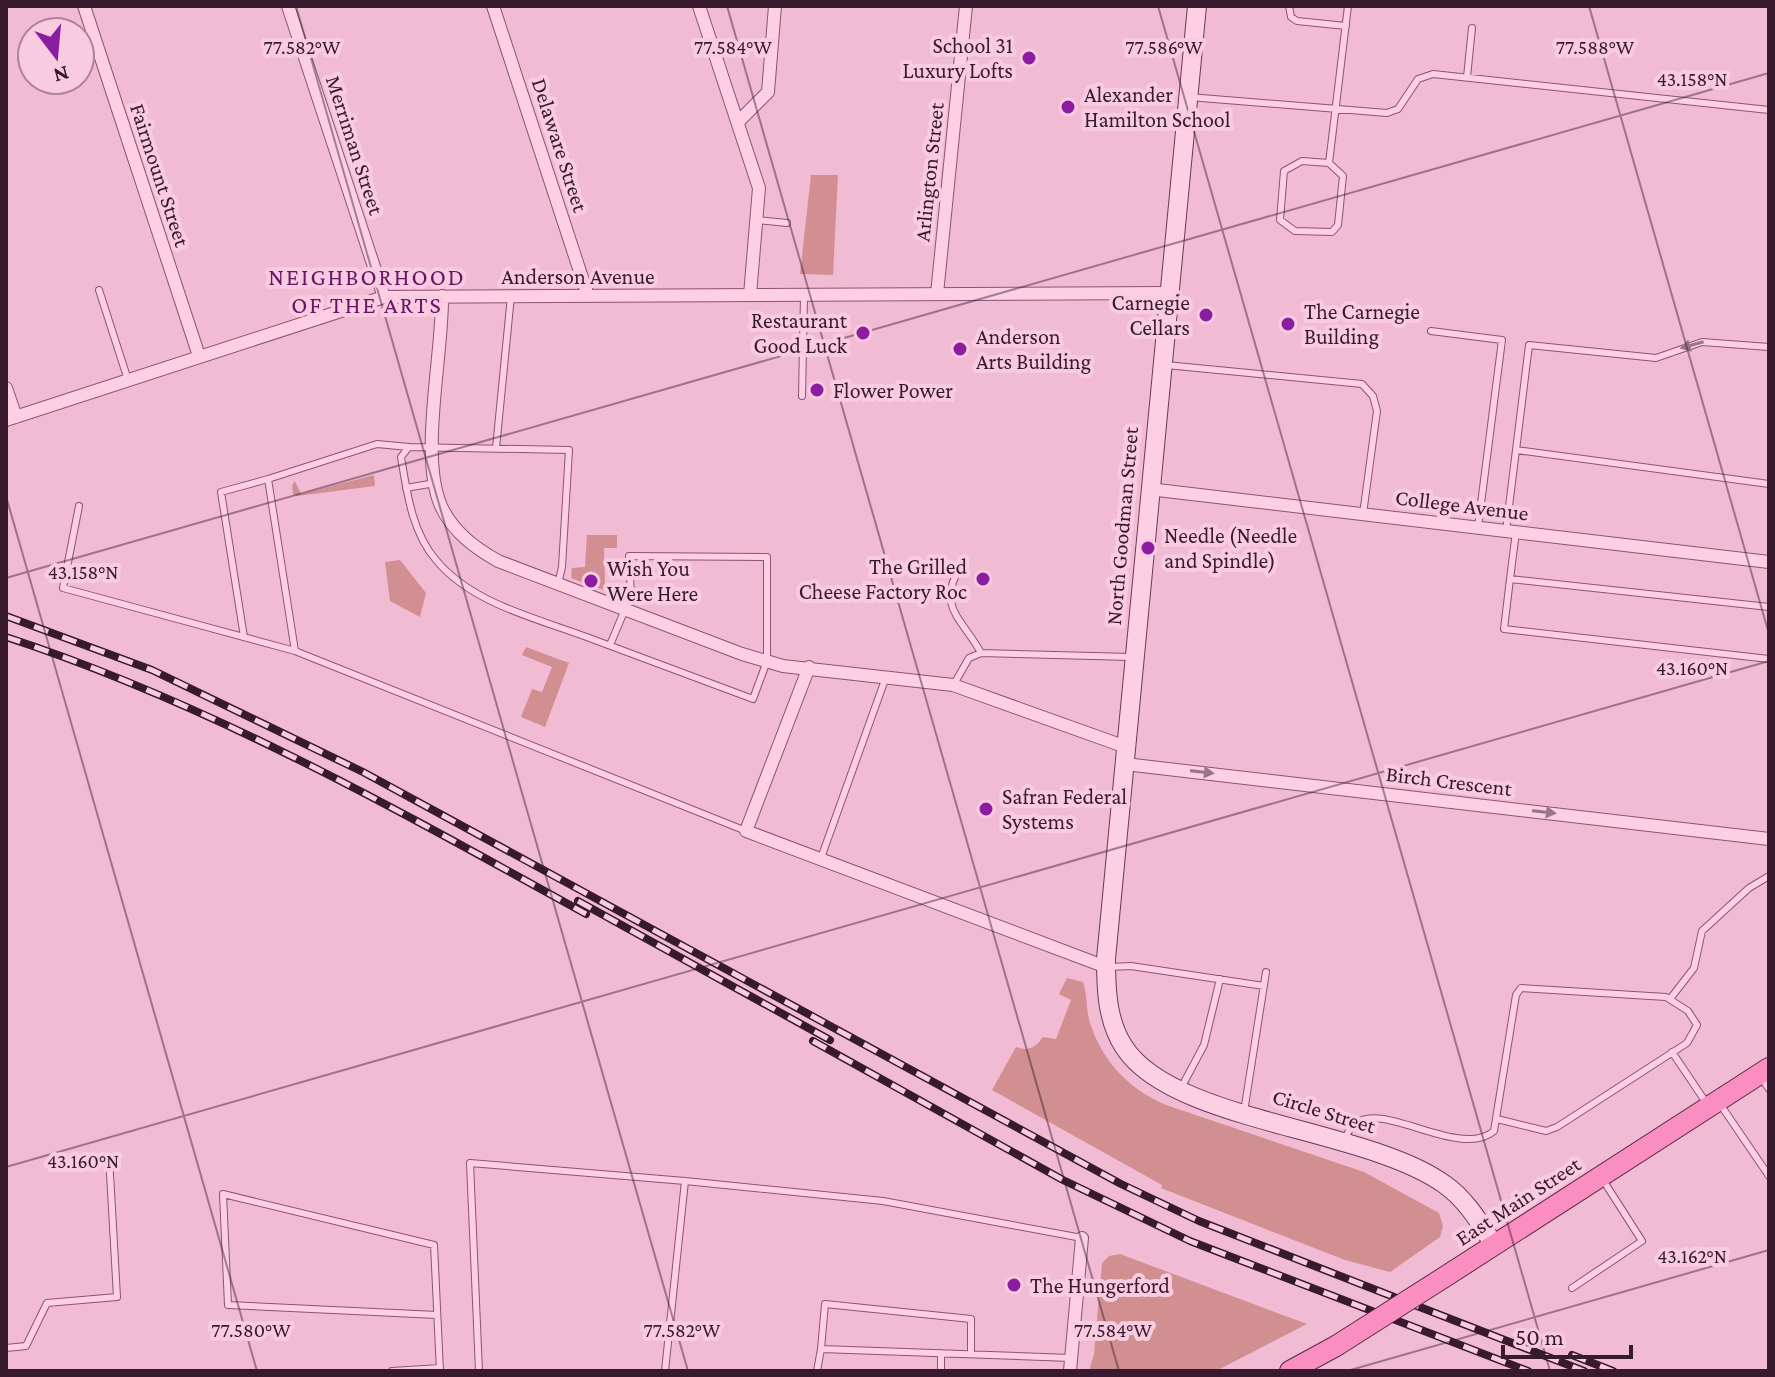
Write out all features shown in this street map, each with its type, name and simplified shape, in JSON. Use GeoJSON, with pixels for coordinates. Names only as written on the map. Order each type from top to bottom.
{"type":"FeatureCollection","features":[{"type":"Feature","properties":{"kind":"main road","name":"North Goodman Street"},"geometry":{"type":"LineString","coordinates":[[1124,1047],[1111,1017],[1106,967],[1197,6]]}},
{"type":"Feature","properties":{"kind":"main road","name":"Circle Street"},"geometry":{"type":"LineString","coordinates":[[1124,1047],[1148,1074],[1179,1091],[1395,1158],[1444,1184],[1471,1209],[1494,1245]]}},
{"type":"Feature","properties":{"kind":"main road","name":"East Main Street"},"geometry":{"type":"LineString","coordinates":[[1290,1371],[1336,1346],[1714,1104],[1766,1077]]}},
{"type":"Feature","properties":{"kind":"street","name":"Fairmount Street"},"geometry":{"type":"LineString","coordinates":[[84,6],[199,356]]}},
{"type":"Feature","properties":{"kind":"street","name":"Merriman Street"},"geometry":{"type":"LineString","coordinates":[[288,6],[384,297]]}},
{"type":"Feature","properties":{"kind":"street","name":"Delaware Street"},"geometry":{"type":"LineString","coordinates":[[493,6],[588,296]]}},
{"type":"Feature","properties":{"kind":"street"},"geometry":{"type":"LineString","coordinates":[[699,6],[759,188],[750,295]]}},
{"type":"Feature","properties":{"kind":"street"},"geometry":{"type":"LineString","coordinates":[[738,122],[768,92],[775,6]]}},
{"type":"Feature","properties":{"kind":"street","name":"Arlington Street"},"geometry":{"type":"LineString","coordinates":[[937,294],[966,6]]}},
{"type":"Feature","properties":{"kind":"street","name":"Anderson Avenue"},"geometry":{"type":"LineString","coordinates":[[11,418],[384,297],[1169,293]]}},
{"type":"Feature","properties":{"kind":"street","name":"Birch Crescent"},"geometry":{"type":"LineString","coordinates":[[442,296],[432,447],[435,483],[441,506],[455,528],[474,547],[498,561],[767,661],[953,685],[1125,755],[1769,839]]}},
{"type":"Feature","properties":{"kind":"street"},"geometry":{"type":"LineString","coordinates":[[6,388],[11,418]]}},
{"type":"Feature","properties":{"kind":"street","name":"College Avenue"},"geometry":{"type":"LineString","coordinates":[[1149,489],[1769,562]]}},
{"type":"Feature","properties":{"kind":"street"},"geometry":{"type":"LineString","coordinates":[[809,667],[746,831],[1106,967]]}},
{"type":"Feature","properties":{"kind":"street"},"geometry":{"type":"LineString","coordinates":[[1070,1364],[1082,1238]]}},
{"type":"Feature","properties":{"kind":"lane"},"geometry":{"type":"LineString","coordinates":[[1289,6],[1291,17],[1297,21],[1346,26]]}},
{"type":"Feature","properties":{"kind":"lane"},"geometry":{"type":"LineString","coordinates":[[1329,163],[1348,6]]}},
{"type":"Feature","properties":{"kind":"lane"},"geometry":{"type":"LineString","coordinates":[[1467,77],[1472,28]]}},
{"type":"Feature","properties":{"kind":"lane"},"geometry":{"type":"LineString","coordinates":[[1188,96],[1387,113],[1398,109],[1418,79],[1433,74],[1769,110]]}},
{"type":"Feature","properties":{"kind":"lane"},"geometry":{"type":"LineString","coordinates":[[1302,161],[1329,163],[1343,176],[1338,225],[1332,232],[1323,234],[1285,227],[1280,220],[1284,171],[1302,161]]}},
{"type":"Feature","properties":{"kind":"lane"},"geometry":{"type":"LineString","coordinates":[[756,220],[787,223]]}},
{"type":"Feature","properties":{"kind":"lane"},"geometry":{"type":"LineString","coordinates":[[99,290],[128,380]]}},
{"type":"Feature","properties":{"kind":"lane"},"geometry":{"type":"LineString","coordinates":[[802,396],[804,295]]}},
{"type":"Feature","properties":{"kind":"lane"},"geometry":{"type":"LineString","coordinates":[[496,448],[511,296]]}},
{"type":"Feature","properties":{"kind":"lane"},"geometry":{"type":"LineString","coordinates":[[1431,331],[1502,340],[1478,527]]}},
{"type":"Feature","properties":{"kind":"lane"},"geometry":{"type":"LineString","coordinates":[[1769,347],[1709,341],[1656,358],[1529,345],[1516,450],[1510,579],[1504,629],[1769,659]]}},
{"type":"Feature","properties":{"kind":"lane"},"geometry":{"type":"LineString","coordinates":[[1162,365],[1362,384],[1373,396],[1377,411],[1363,514]]}},
{"type":"Feature","properties":{"kind":"lane"},"geometry":{"type":"LineString","coordinates":[[244,637],[221,492],[377,444],[569,450],[562,567],[558,584]]}},
{"type":"Feature","properties":{"kind":"lane"},"geometry":{"type":"LineString","coordinates":[[409,447],[401,457],[406,488],[425,545],[454,579],[494,602],[753,699],[767,661],[767,557],[629,556],[631,595],[610,645]]}},
{"type":"Feature","properties":{"kind":"lane"},"geometry":{"type":"LineString","coordinates":[[1516,450],[1769,484]]}},
{"type":"Feature","properties":{"kind":"lane"},"geometry":{"type":"LineString","coordinates":[[268,479],[295,651]]}},
{"type":"Feature","properties":{"kind":"lane"},"geometry":{"type":"LineString","coordinates":[[406,488],[435,483]]}},
{"type":"Feature","properties":{"kind":"lane"},"geometry":{"type":"LineString","coordinates":[[79,506],[63,588],[295,651],[746,831]]}},
{"type":"Feature","properties":{"kind":"lane"},"geometry":{"type":"LineString","coordinates":[[961,566],[950,583],[952,606],[958,623],[966,629],[981,653]]}},
{"type":"Feature","properties":{"kind":"lane"},"geometry":{"type":"LineString","coordinates":[[1510,579],[1769,607]]}},
{"type":"Feature","properties":{"kind":"lane"},"geometry":{"type":"LineString","coordinates":[[953,685],[969,658],[981,653],[1135,657]]}},
{"type":"Feature","properties":{"kind":"lane"},"geometry":{"type":"LineString","coordinates":[[820,859],[886,677]]}},
{"type":"Feature","properties":{"kind":"lane"},"geometry":{"type":"LineString","coordinates":[[1670,999],[1694,968],[1702,931],[1749,888],[1769,876]]}},
{"type":"Feature","properties":{"kind":"lane"},"geometry":{"type":"LineString","coordinates":[[1106,967],[1131,966],[1264,986]]}},
{"type":"Feature","properties":{"kind":"lane"},"geometry":{"type":"LineString","coordinates":[[1244,1112],[1266,972]]}},
{"type":"Feature","properties":{"kind":"lane"},"geometry":{"type":"LineString","coordinates":[[1179,1091],[1204,1045],[1220,979]]}},
{"type":"Feature","properties":{"kind":"lane"},"geometry":{"type":"LineString","coordinates":[[1343,1142],[1353,1124],[1368,1118],[1478,1138],[1494,1131],[1516,995],[1521,988],[1550,987],[1670,999],[1688,1011],[1697,1025],[1687,1043],[1557,1127],[1546,1131],[1497,1119]]}},
{"type":"Feature","properties":{"kind":"lane"},"geometry":{"type":"LineString","coordinates":[[1672,1052],[1769,1176]]}},
{"type":"Feature","properties":{"kind":"lane"},"geometry":{"type":"LineString","coordinates":[[6,1348],[26,1346],[47,1303],[117,1297],[109,1156]]}},
{"type":"Feature","properties":{"kind":"lane"},"geometry":{"type":"LineString","coordinates":[[479,1371],[470,1163],[883,1201],[1082,1238]]}},
{"type":"Feature","properties":{"kind":"lane"},"geometry":{"type":"LineString","coordinates":[[1572,1288],[1642,1241],[1601,1176]]}},
{"type":"Feature","properties":{"kind":"lane"},"geometry":{"type":"LineString","coordinates":[[665,1371],[685,1181]]}},
{"type":"Feature","properties":{"kind":"lane"},"geometry":{"type":"LineString","coordinates":[[392,1371],[440,1369],[434,1245],[223,1194],[228,1305],[437,1315]]}},
{"type":"Feature","properties":{"kind":"lane"},"geometry":{"type":"LineString","coordinates":[[817,1371],[825,1304],[971,1319],[971,1354]]}},
{"type":"Feature","properties":{"kind":"lane"},"geometry":{"type":"LineString","coordinates":[[821,1349],[971,1354],[1070,1364]]}},
{"type":"Feature","properties":{"kind":"lane"},"geometry":{"type":"LineString","coordinates":[[941,1353],[941,1371]]}},
{"type":"Feature","properties":{"kind":"shaded area"},"geometry":{"type":"Polygon","coordinates":[[[811,175],[838,175],[833,275],[800,274],[811,175]]]}},
{"type":"Feature","properties":{"kind":"shaded area"},"geometry":{"type":"Polygon","coordinates":[[[374,475],[375,486],[297,496],[293,494],[295,481],[301,494],[374,475]]]}},
{"type":"Feature","properties":{"kind":"shaded area"},"geometry":{"type":"Polygon","coordinates":[[[587,535],[617,535],[617,548],[604,548],[605,584],[617,584],[617,593],[571,578],[572,568],[585,567],[587,535]]]}},
{"type":"Feature","properties":{"kind":"shaded area"},"geometry":{"type":"Polygon","coordinates":[[[400,560],[426,593],[420,617],[390,601],[385,562],[400,560]]]}},
{"type":"Feature","properties":{"kind":"shaded area"},"geometry":{"type":"Polygon","coordinates":[[[526,647],[569,663],[545,727],[521,717],[532,689],[542,692],[552,667],[522,655],[526,647]]]}},
{"type":"Feature","properties":{"kind":"shaded area"},"geometry":{"type":"Polygon","coordinates":[[[1067,978],[1083,982],[1089,1019],[1100,1047],[1117,1071],[1139,1090],[1166,1105],[1364,1172],[1439,1213],[1443,1226],[1440,1237],[1390,1272],[1345,1260],[1161,1188],[1162,1185],[992,1090],[1016,1047],[1032,1048],[1043,1037],[1056,1039],[1071,1000],[1059,994],[1067,978]]]}},
{"type":"Feature","properties":{"kind":"shaded area"},"geometry":{"type":"Polygon","coordinates":[[[1120,1254],[1307,1324],[1216,1371],[1089,1371],[1094,1354],[1102,1263],[1109,1256],[1120,1254]]]}},
{"type":"Feature","properties":{"kind":"railway"},"geometry":{"type":"LineString","coordinates":[[6,616],[152,670],[363,772],[1121,1184],[1199,1221],[1584,1371]]}},
{"type":"Feature","properties":{"kind":"railway"},"geometry":{"type":"LineString","coordinates":[[6,637],[157,694],[230,727],[374,798],[586,914]]}},
{"type":"Feature","properties":{"kind":"railway"},"geometry":{"type":"LineString","coordinates":[[578,901],[830,1040]]}},
{"type":"Feature","properties":{"kind":"railway"},"geometry":{"type":"LineString","coordinates":[[813,1041],[1063,1180],[1190,1241],[1528,1371]]}},
{"type":"Feature","properties":{"kind":"railway"},"geometry":{"type":"LineString","coordinates":[[1572,1355],[1613,1371]]}},
{"type":"Feature","properties":{"kind":"place","name":"School 31 Luxury Lofts"},"geometry":{"type":"Point","coordinates":[1029,58]}},
{"type":"Feature","properties":{"kind":"place","name":"Alexander Hamilton School"},"geometry":{"type":"Point","coordinates":[1068,107]}},
{"type":"Feature","properties":{"kind":"place","name":"Carnegie Cellars"},"geometry":{"type":"Point","coordinates":[1206,315]}},
{"type":"Feature","properties":{"kind":"place","name":"The Carnegie Building"},"geometry":{"type":"Point","coordinates":[1288,324]}},
{"type":"Feature","properties":{"kind":"place","name":"Restaurant Good Luck"},"geometry":{"type":"Point","coordinates":[863,333]}},
{"type":"Feature","properties":{"kind":"place","name":"Anderson Arts Building"},"geometry":{"type":"Point","coordinates":[960,349]}},
{"type":"Feature","properties":{"kind":"place","name":"Flower Power"},"geometry":{"type":"Point","coordinates":[817,390]}},
{"type":"Feature","properties":{"kind":"place","name":"Needle (Needle and Spindle)"},"geometry":{"type":"Point","coordinates":[1148,548]}},
{"type":"Feature","properties":{"kind":"place","name":"The Grilled Cheese Factory Roc"},"geometry":{"type":"Point","coordinates":[983,579]}},
{"type":"Feature","properties":{"kind":"place","name":"Wish You Were Here"},"geometry":{"type":"Point","coordinates":[591,581]}},
{"type":"Feature","properties":{"kind":"place","name":"Safran Federal Systems"},"geometry":{"type":"Point","coordinates":[986,809]}},
{"type":"Feature","properties":{"kind":"place","name":"The Hungerford"},"geometry":{"type":"Point","coordinates":[1014,1285]}},
{"type":"Feature","properties":{"kind":"district","name":"NEIGHBORHOOD OF THE ARTS"},"geometry":{"type":"Point","coordinates":[367,290]}}]}
